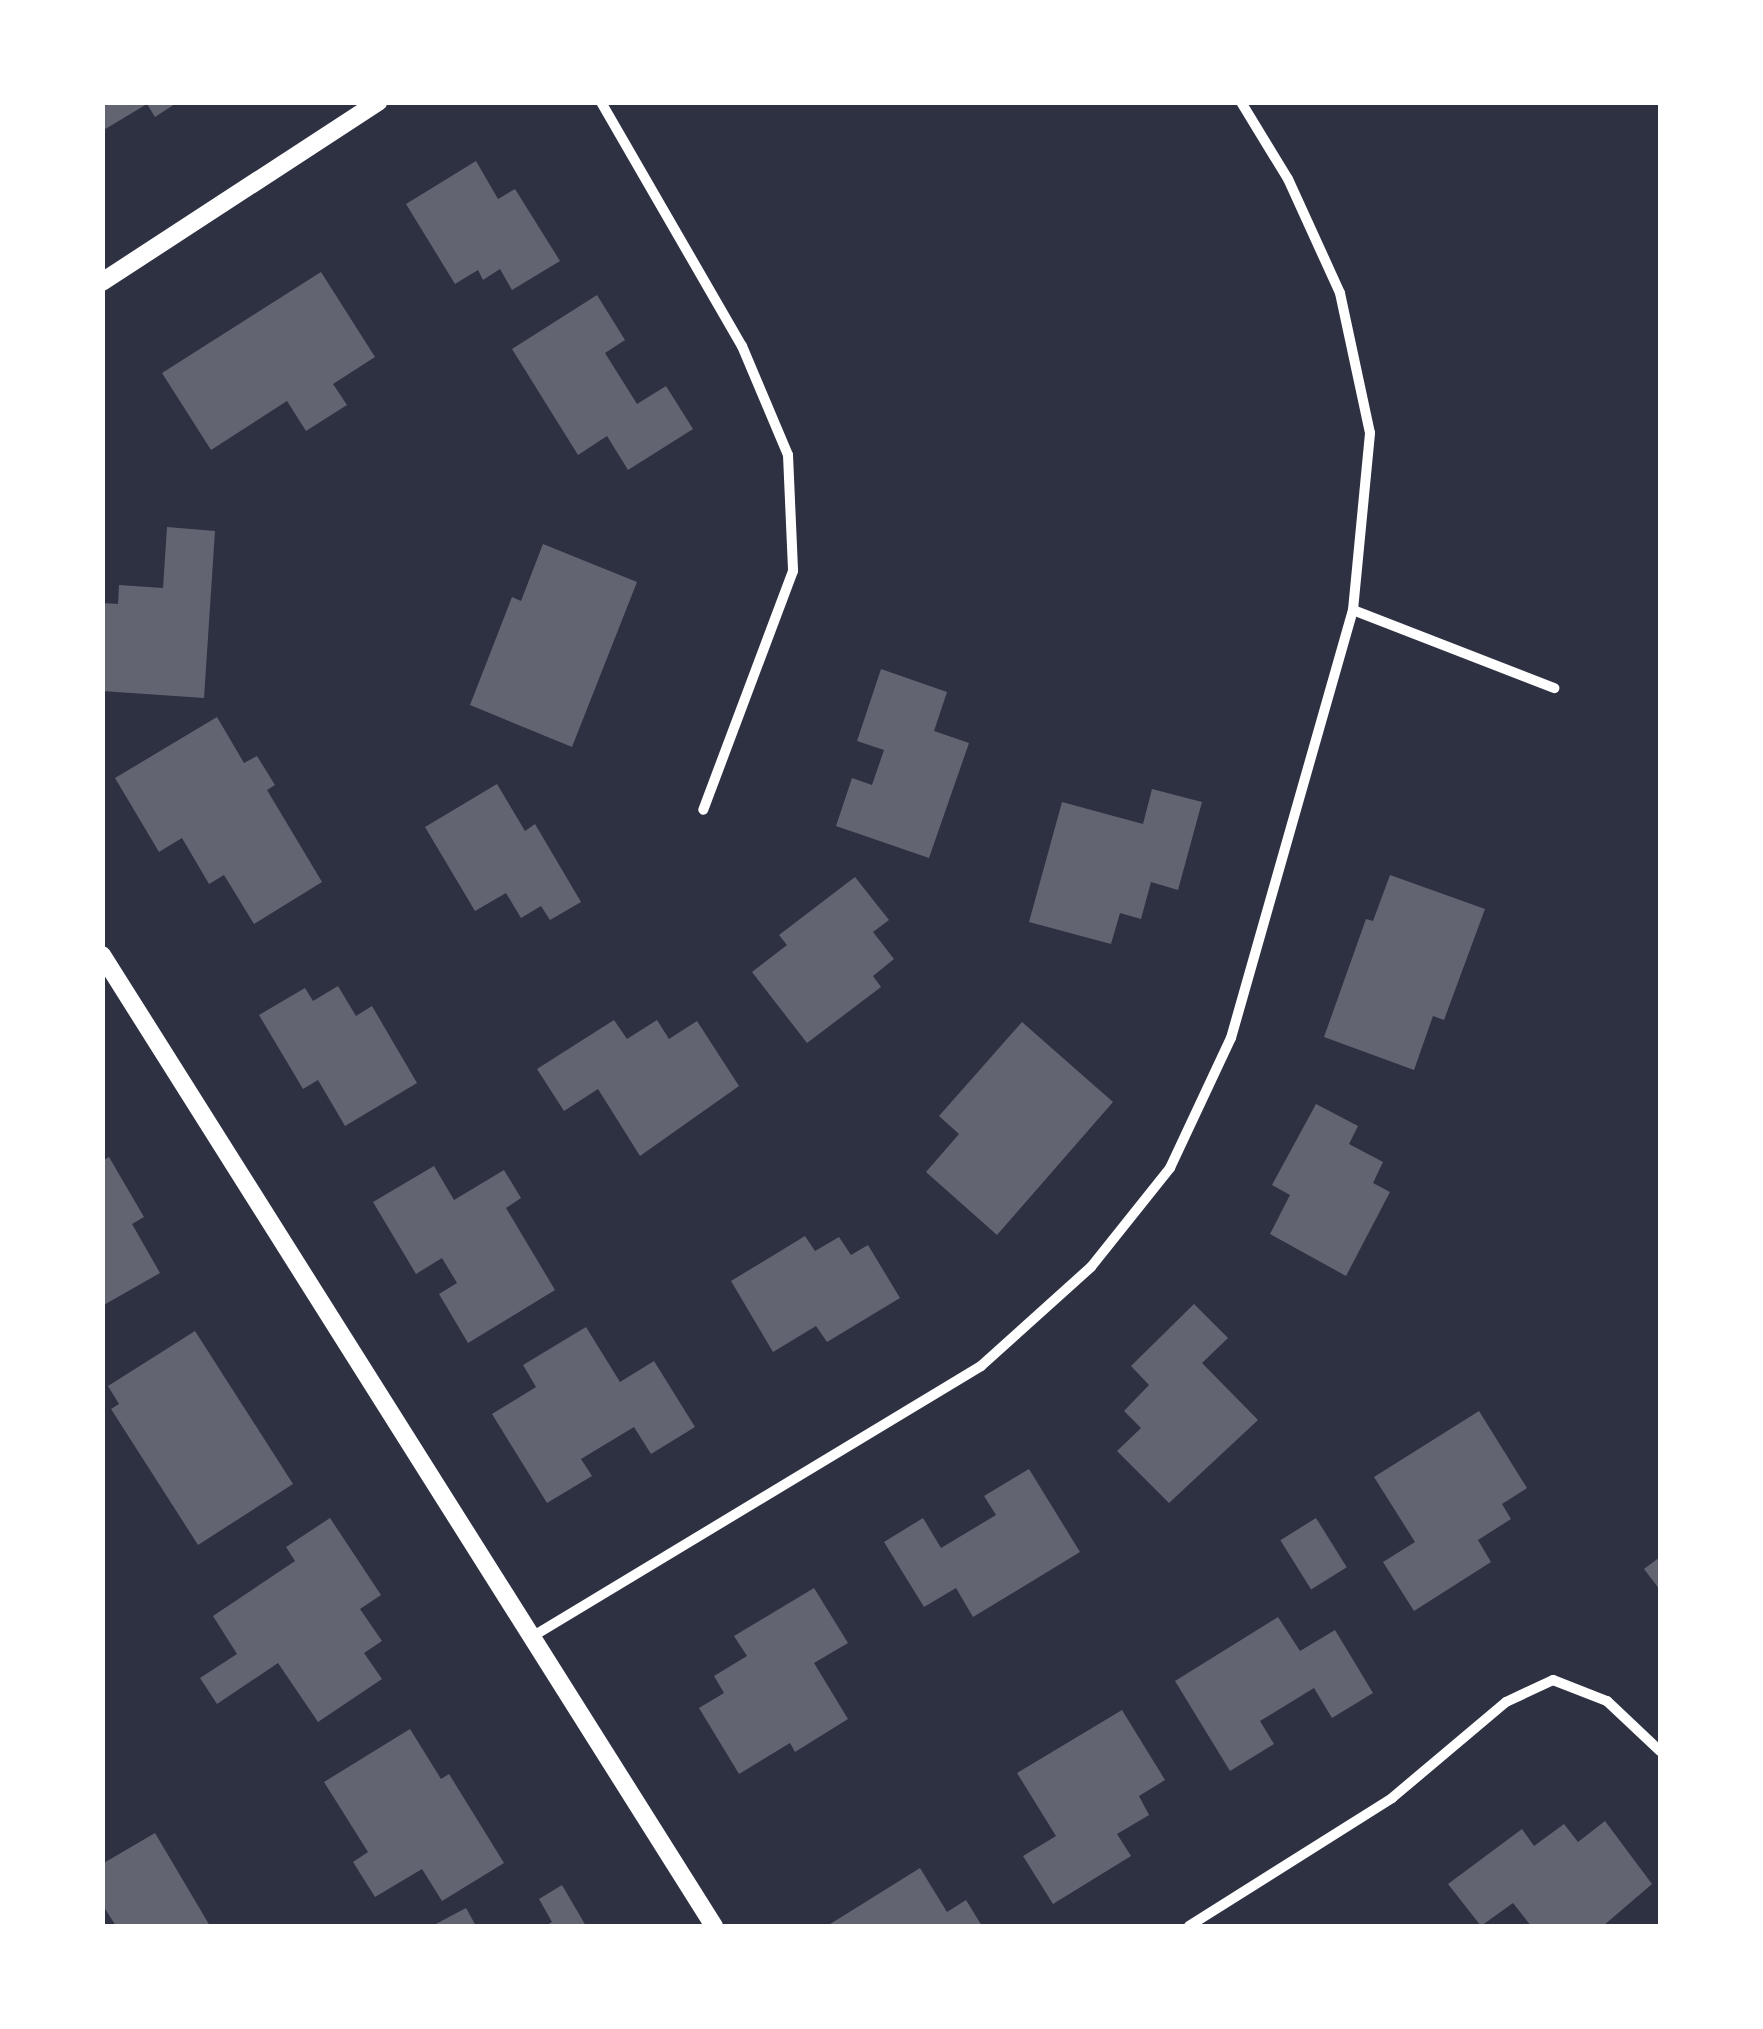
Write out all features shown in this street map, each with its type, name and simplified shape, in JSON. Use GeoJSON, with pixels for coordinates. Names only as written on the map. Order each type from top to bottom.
{"type":"FeatureCollection","features":[{"type":"Feature","properties":{"kind":"street"},"geometry":{"type":"LineString","coordinates":[[102,282],[378,102]]}},
{"type":"Feature","properties":{"kind":"street"},"geometry":{"type":"LineString","coordinates":[[600,102],[742,346],[788,455],[792,571],[703,810]]}},
{"type":"Feature","properties":{"kind":"street"},"geometry":{"type":"LineString","coordinates":[[530,1638],[981,1366],[1102,1253],[1170,1168],[1232,1038],[1353,610],[1370,432],[1340,294],[1288,179],[1241,102]]}},
{"type":"Feature","properties":{"kind":"street"},"geometry":{"type":"LineString","coordinates":[[1353,610],[1554,688]]}},
{"type":"Feature","properties":{"kind":"street"},"geometry":{"type":"LineString","coordinates":[[102,954],[714,1926]]}},
{"type":"Feature","properties":{"kind":"street"},"geometry":{"type":"LineString","coordinates":[[1189,1926],[1392,1798],[1506,1702],[1554,1680],[1607,1702],[1660,1750]]}},
{"type":"Feature","properties":{"kind":"building"},"geometry":{"type":"Polygon","coordinates":[[[102,102],[178,102],[155,117],[147,104],[102,131],[102,102]]]}},
{"type":"Feature","properties":{"kind":"building"},"geometry":{"type":"Polygon","coordinates":[[[476,161],[498,199],[515,189],[560,261],[512,290],[500,269],[483,280],[478,270],[455,284],[406,204],[476,161]]]}},
{"type":"Feature","properties":{"kind":"building"},"geometry":{"type":"Polygon","coordinates":[[[321,272],[375,357],[333,384],[347,405],[306,431],[287,401],[211,450],[162,373],[321,272]]]}},
{"type":"Feature","properties":{"kind":"building"},"geometry":{"type":"Polygon","coordinates":[[[597,295],[625,340],[605,353],[637,404],[666,386],[693,429],[628,470],[607,436],[578,455],[512,349],[597,295]]]}},
{"type":"Feature","properties":{"kind":"building"},"geometry":{"type":"Polygon","coordinates":[[[167,527],[215,531],[204,698],[102,691],[102,603],[118,604],[119,585],[163,588],[167,527]]]}},
{"type":"Feature","properties":{"kind":"building"},"geometry":{"type":"Polygon","coordinates":[[[543,544],[637,582],[572,747],[470,705],[512,597],[521,601],[543,544]]]}},
{"type":"Feature","properties":{"kind":"building"},"geometry":{"type":"Polygon","coordinates":[[[881,669],[947,692],[934,731],[969,743],[929,858],[836,826],[852,778],[872,785],[884,750],[857,741],[881,669]]]}},
{"type":"Feature","properties":{"kind":"building"},"geometry":{"type":"Polygon","coordinates":[[[217,717],[244,763],[257,756],[275,785],[267,790],[322,882],[254,924],[224,875],[209,884],[182,838],[159,852],[115,778],[217,717]]]}},
{"type":"Feature","properties":{"kind":"building"},"geometry":{"type":"Polygon","coordinates":[[[497,784],[525,831],[535,824],[581,902],[550,920],[541,906],[521,918],[506,893],[475,911],[425,827],[497,784]]]}},
{"type":"Feature","properties":{"kind":"building"},"geometry":{"type":"Polygon","coordinates":[[[1152,789],[1202,802],[1178,890],[1151,882],[1141,919],[1120,913],[1111,944],[1029,922],[1062,802],[1143,824],[1152,789]]]}},
{"type":"Feature","properties":{"kind":"building"},"geometry":{"type":"Polygon","coordinates":[[[1390,875],[1485,909],[1444,1020],[1433,1016],[1414,1070],[1324,1037],[1366,919],[1373,921],[1390,875]]]}},
{"type":"Feature","properties":{"kind":"building"},"geometry":{"type":"Polygon","coordinates":[[[855,877],[889,920],[873,932],[894,959],[873,976],[881,987],[807,1043],[752,972],[787,945],[779,935],[855,877]]]}},
{"type":"Feature","properties":{"kind":"building"},"geometry":{"type":"Polygon","coordinates":[[[338,986],[356,1016],[372,1006],[417,1083],[345,1126],[318,1080],[303,1089],[259,1015],[305,988],[313,1001],[338,986]]]}},
{"type":"Feature","properties":{"kind":"building"},"geometry":{"type":"Polygon","coordinates":[[[614,1020],[627,1039],[657,1020],[669,1039],[697,1021],[739,1086],[640,1156],[598,1089],[564,1111],[537,1069],[614,1020]]]}},
{"type":"Feature","properties":{"kind":"building"},"geometry":{"type":"Polygon","coordinates":[[[1022,1022],[1113,1102],[997,1235],[926,1172],[959,1134],[939,1116],[1022,1022]]]}},
{"type":"Feature","properties":{"kind":"building"},"geometry":{"type":"Polygon","coordinates":[[[1316,1104],[1358,1126],[1349,1144],[1383,1162],[1373,1183],[1390,1192],[1346,1276],[1270,1234],[1290,1195],[1272,1185],[1316,1104]]]}},
{"type":"Feature","properties":{"kind":"building"},"geometry":{"type":"Polygon","coordinates":[[[109,1157],[144,1217],[132,1224],[160,1273],[102,1306],[102,1161],[109,1157]]]}},
{"type":"Feature","properties":{"kind":"building"},"geometry":{"type":"Polygon","coordinates":[[[434,1166],[454,1200],[504,1170],[521,1198],[506,1208],[555,1290],[468,1343],[439,1294],[457,1283],[442,1258],[416,1274],[373,1202],[434,1166]]]}},
{"type":"Feature","properties":{"kind":"building"},"geometry":{"type":"Polygon","coordinates":[[[805,1236],[815,1251],[839,1237],[851,1255],[868,1245],[900,1298],[827,1342],[816,1326],[773,1352],[731,1281],[805,1236]]]}},
{"type":"Feature","properties":{"kind":"building"},"geometry":{"type":"Polygon","coordinates":[[[1194,1304],[1228,1338],[1202,1363],[1258,1420],[1169,1503],[1117,1451],[1141,1428],[1124,1411],[1149,1385],[1131,1366],[1194,1304]]]}},
{"type":"Feature","properties":{"kind":"building"},"geometry":{"type":"Polygon","coordinates":[[[586,1327],[620,1382],[654,1361],[695,1427],[651,1454],[634,1427],[581,1459],[592,1476],[547,1503],[492,1414],[536,1387],[523,1365],[586,1327]]]}},
{"type":"Feature","properties":{"kind":"building"},"geometry":{"type":"Polygon","coordinates":[[[195,1331],[293,1484],[198,1545],[111,1409],[119,1404],[108,1386],[195,1331]]]}},
{"type":"Feature","properties":{"kind":"building"},"geometry":{"type":"Polygon","coordinates":[[[1479,1411],[1527,1488],[1502,1504],[1511,1519],[1478,1540],[1491,1562],[1414,1611],[1383,1562],[1415,1542],[1374,1477],[1479,1411]]]}},
{"type":"Feature","properties":{"kind":"building"},"geometry":{"type":"Polygon","coordinates":[[[1029,1469],[1080,1552],[973,1617],[956,1588],[924,1607],[884,1542],[923,1518],[941,1548],[996,1515],[984,1496],[1029,1469]]]}},
{"type":"Feature","properties":{"kind":"building"},"geometry":{"type":"Polygon","coordinates":[[[330,1518],[381,1595],[360,1609],[382,1641],[364,1653],[382,1679],[318,1722],[278,1663],[217,1704],[200,1678],[237,1654],[213,1616],[295,1561],[286,1547],[330,1518]]]}},
{"type":"Feature","properties":{"kind":"building"},"geometry":{"type":"Polygon","coordinates":[[[1316,1518],[1347,1567],[1311,1589],[1280,1540],[1316,1518]]]}},
{"type":"Feature","properties":{"kind":"building"},"geometry":{"type":"Polygon","coordinates":[[[1660,1557],[1660,1590],[1644,1569],[1660,1557]]]}},
{"type":"Feature","properties":{"kind":"building"},"geometry":{"type":"Polygon","coordinates":[[[814,1588],[848,1643],[814,1663],[848,1719],[795,1752],[790,1743],[739,1774],[699,1708],[724,1693],[714,1676],[747,1656],[734,1636],[814,1588]]]}},
{"type":"Feature","properties":{"kind":"building"},"geometry":{"type":"Polygon","coordinates":[[[1278,1617],[1300,1651],[1335,1630],[1373,1693],[1332,1718],[1314,1688],[1260,1721],[1274,1744],[1230,1771],[1175,1681],[1278,1617]]]}},
{"type":"Feature","properties":{"kind":"building"},"geometry":{"type":"Polygon","coordinates":[[[1122,1710],[1165,1780],[1139,1796],[1149,1815],[1117,1834],[1131,1856],[1053,1904],[1023,1856],[1056,1836],[1017,1773],[1122,1710]]]}},
{"type":"Feature","properties":{"kind":"building"},"geometry":{"type":"Polygon","coordinates":[[[410,1729],[441,1779],[449,1774],[504,1863],[442,1901],[422,1869],[375,1897],[353,1862],[368,1852],[324,1782],[410,1729]]]}},
{"type":"Feature","properties":{"kind":"building"},"geometry":{"type":"Polygon","coordinates":[[[1605,1821],[1652,1884],[1603,1926],[1531,1926],[1513,1903],[1481,1926],[1448,1884],[1522,1829],[1534,1846],[1564,1824],[1578,1842],[1605,1821]]]}},
{"type":"Feature","properties":{"kind":"building"},"geometry":{"type":"Polygon","coordinates":[[[155,1833],[210,1926],[116,1926],[102,1904],[102,1864],[155,1833]]]}},
{"type":"Feature","properties":{"kind":"building"},"geometry":{"type":"Polygon","coordinates":[[[920,1868],[947,1912],[966,1900],[982,1926],[827,1926],[920,1868]]]}},
{"type":"Feature","properties":{"kind":"building"},"geometry":{"type":"Polygon","coordinates":[[[562,1885],[586,1926],[545,1926],[552,1922],[539,1899],[562,1885]]]}},
{"type":"Feature","properties":{"kind":"building"},"geometry":{"type":"Polygon","coordinates":[[[466,1908],[476,1926],[432,1926],[466,1908]]]}}]}
